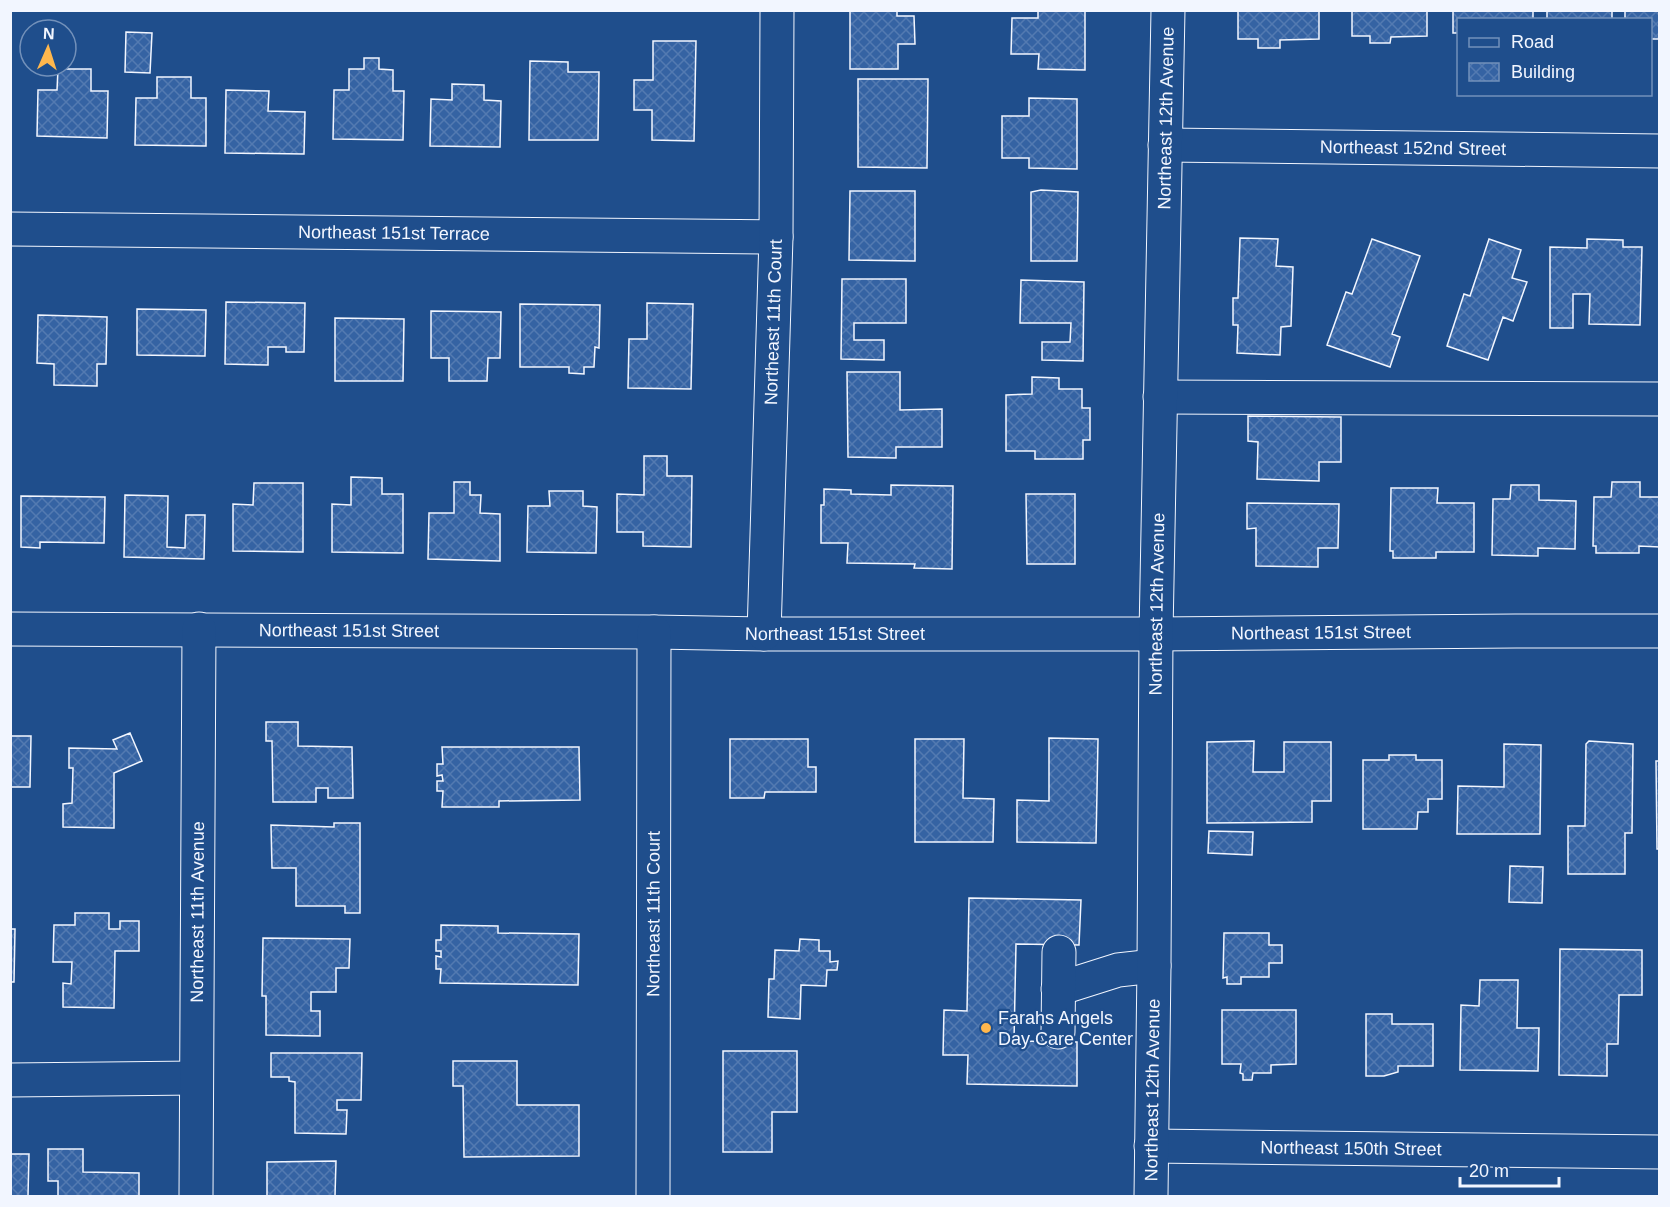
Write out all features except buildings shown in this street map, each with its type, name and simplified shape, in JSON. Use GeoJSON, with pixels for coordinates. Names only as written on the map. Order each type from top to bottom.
{"type":"FeatureCollection","features":[{"type":"Feature","properties":{"kind":"street","name":"Northeast 11th Court"},"geometry":{"type":"LineString","coordinates":[[764,634],[776,237],[777,10]]}},
{"type":"Feature","properties":{"kind":"street","name":"Northeast 12th Avenue"},"geometry":{"type":"LineString","coordinates":[[1150,1197],[1156,634],[1168,10]]}},
{"type":"Feature","properties":{"kind":"street","name":"Northeast 152nd Street"},"geometry":{"type":"LineString","coordinates":[[1165,145],[1659,151]]}},
{"type":"Feature","properties":{"kind":"street","name":"Northeast 151st Terrace"},"geometry":{"type":"LineString","coordinates":[[10,229],[776,237]]}},
{"type":"Feature","properties":{"kind":"street"},"geometry":{"type":"LineString","coordinates":[[1160,397],[1659,399]]}},
{"type":"Feature","properties":{"kind":"street","name":"Northeast 151st Street"},"geometry":{"type":"LineString","coordinates":[[10,629],[764,634],[1659,632]]}},
{"type":"Feature","properties":{"kind":"street","name":"Northeast 11th Avenue"},"geometry":{"type":"LineString","coordinates":[[196,1197],[199,629]]}},
{"type":"Feature","properties":{"kind":"street","name":"Northeast 11th Court"},"geometry":{"type":"LineString","coordinates":[[654,632],[654,1197]]}},
{"type":"Feature","properties":{"kind":"street"},"geometry":{"type":"LineString","coordinates":[[1058,1032],[1059,952]]}},
{"type":"Feature","properties":{"kind":"street"},"geometry":{"type":"LineString","coordinates":[[1058,989],[1118,970],[1154,966]]}},
{"type":"Feature","properties":{"kind":"street"},"geometry":{"type":"LineString","coordinates":[[10,1080],[196,1078]]}},
{"type":"Feature","properties":{"kind":"street","name":"Northeast 150th Street"},"geometry":{"type":"LineString","coordinates":[[1151,1146],[1659,1152]]}},
{"type":"Feature","properties":{"kind":"place","name":"Farahs Angels Day Care Center"},"geometry":{"type":"Point","coordinates":[986,1028]}}]}
